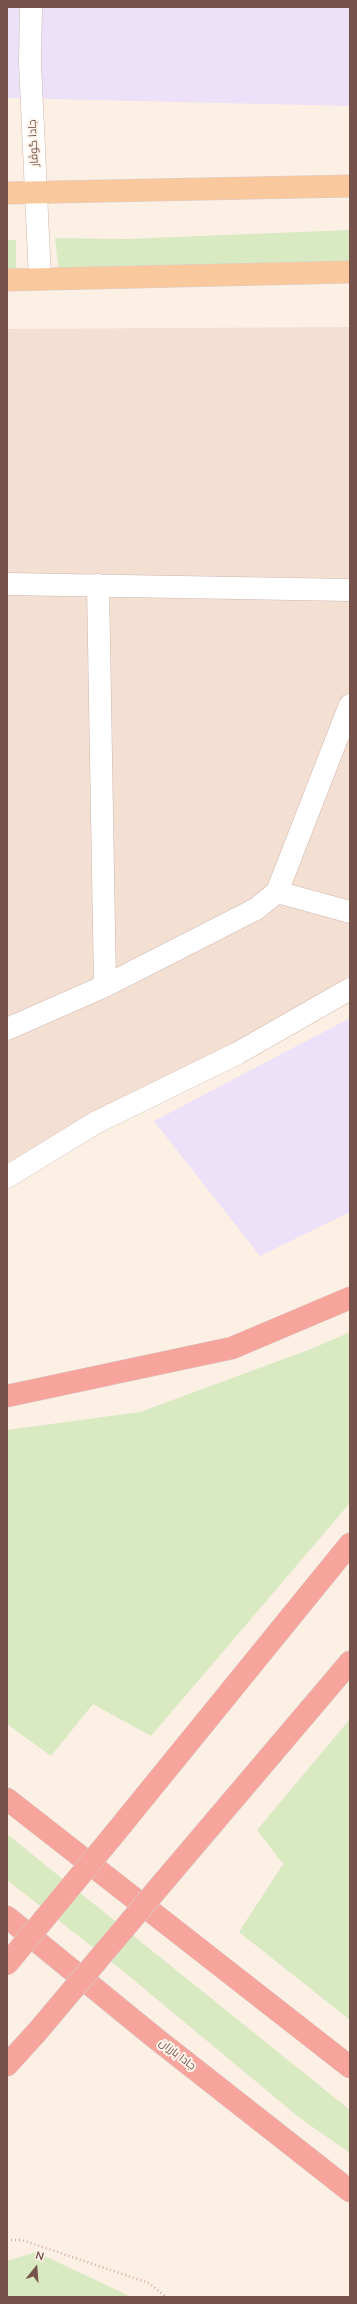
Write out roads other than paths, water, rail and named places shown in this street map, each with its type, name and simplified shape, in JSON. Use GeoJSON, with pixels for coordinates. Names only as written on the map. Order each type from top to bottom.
{"type":"FeatureCollection","features":[{"type":"Feature","properties":{"kind":"highway"},"geometry":{"type":"LineString","coordinates":[[7,1396],[232,1348],[350,1298]]}},
{"type":"Feature","properties":{"kind":"highway"},"geometry":{"type":"LineString","coordinates":[[7,1964],[350,1544]]}},
{"type":"Feature","properties":{"kind":"highway"},"geometry":{"type":"LineString","coordinates":[[7,2065],[37,2032],[350,1662]]}},
{"type":"Feature","properties":{"kind":"highway"},"geometry":{"type":"LineString","coordinates":[[7,1799],[350,2066]]}},
{"type":"Feature","properties":{"kind":"highway","name":"جادا بارزان"},"geometry":{"type":"LineString","coordinates":[[7,1917],[154,2037],[350,2190]]}},
{"type":"Feature","properties":{"kind":"main road"},"geometry":{"type":"LineString","coordinates":[[7,193],[350,186]]}},
{"type":"Feature","properties":{"kind":"main road"},"geometry":{"type":"LineString","coordinates":[[7,280],[350,272]]}},
{"type":"Feature","properties":{"kind":"street","name":"جادا گوڤار"},"geometry":{"type":"LineString","coordinates":[[31,7],[30,63],[40,279]]}},
{"type":"Feature","properties":{"kind":"street"},"geometry":{"type":"LineString","coordinates":[[7,584],[350,590]]}},
{"type":"Feature","properties":{"kind":"street"},"geometry":{"type":"LineString","coordinates":[[98,585],[105,986]]}},
{"type":"Feature","properties":{"kind":"street"},"geometry":{"type":"LineString","coordinates":[[7,1028],[105,986],[256,909],[277,892],[350,705]]}},
{"type":"Feature","properties":{"kind":"street"},"geometry":{"type":"LineString","coordinates":[[277,892],[350,912]]}},
{"type":"Feature","properties":{"kind":"street"},"geometry":{"type":"LineString","coordinates":[[7,1177],[95,1123],[238,1053],[350,989]]}}]}
